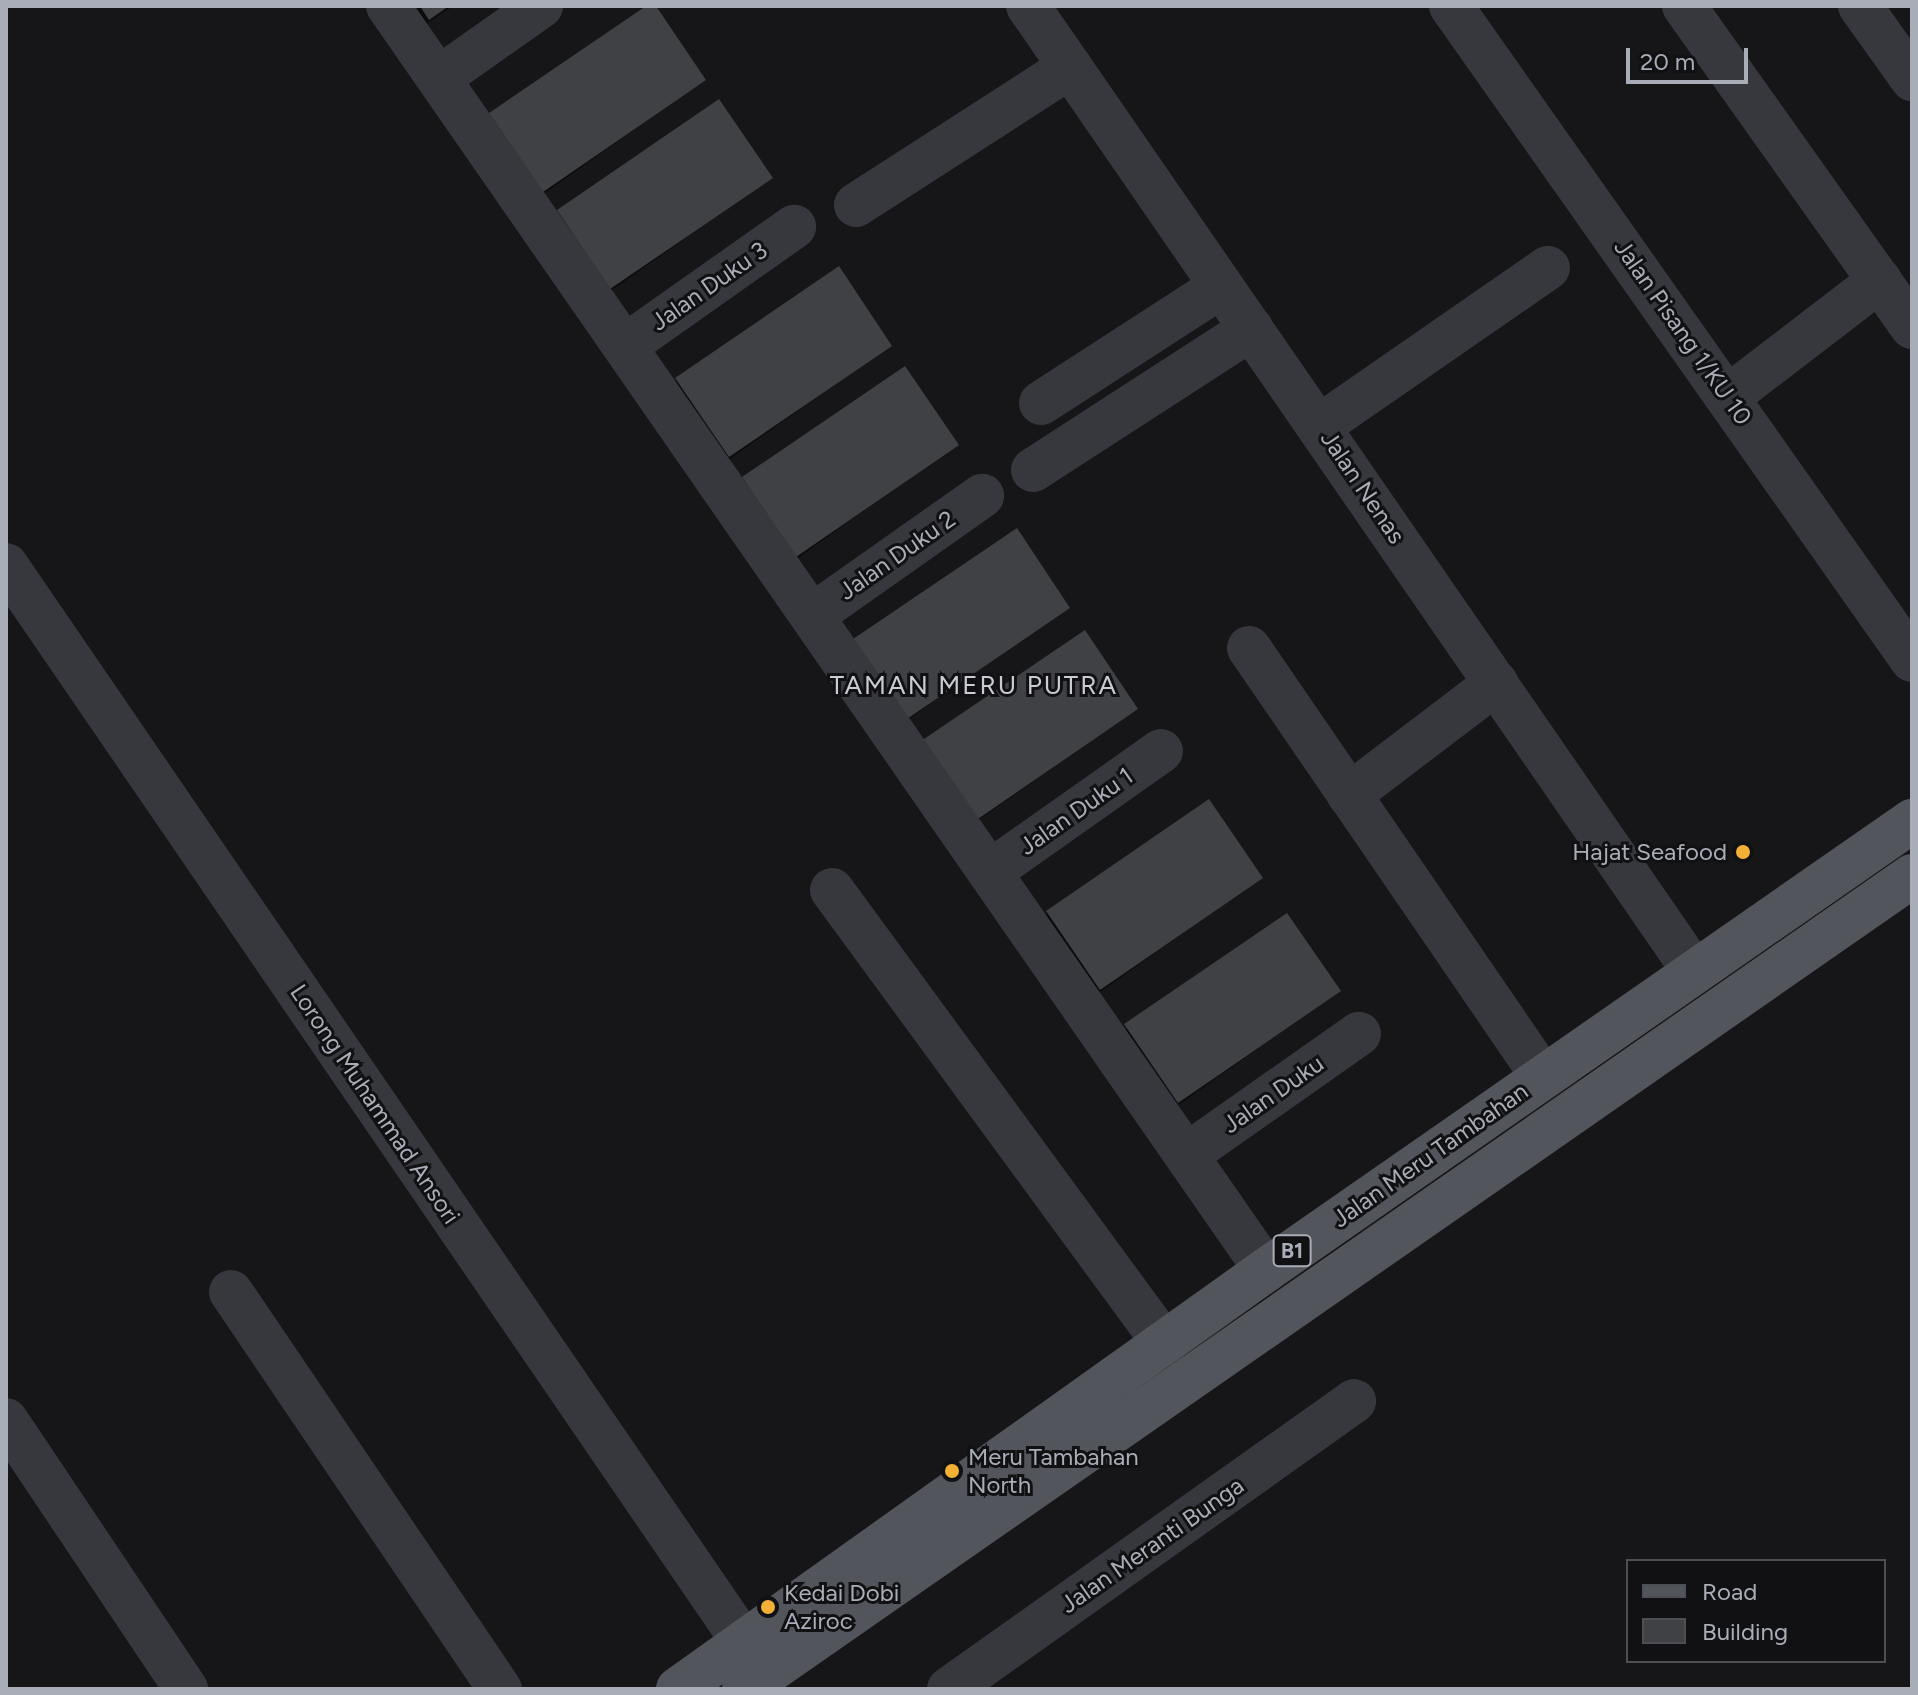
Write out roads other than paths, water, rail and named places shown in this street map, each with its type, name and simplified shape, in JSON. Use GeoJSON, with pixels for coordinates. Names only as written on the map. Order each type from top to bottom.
{"type":"FeatureCollection","features":[{"type":"Feature","properties":{"kind":"main road","name":"Jalan Meru Tambahan"},"geometry":{"type":"LineString","coordinates":[[678,1689],[1266,1270],[1912,821]]}},
{"type":"Feature","properties":{"kind":"main road","name":"Jalan Meru Tambahan"},"geometry":{"type":"LineString","coordinates":[[744,1689],[1912,876]]}},
{"type":"Feature","properties":{"kind":"street"},"geometry":{"type":"LineString","coordinates":[[388,6],[1266,1270]]}},
{"type":"Feature","properties":{"kind":"street"},"geometry":{"type":"LineString","coordinates":[[439,78],[541,6]]}},
{"type":"Feature","properties":{"kind":"street","name":"Jalan Nenas"},"geometry":{"type":"LineString","coordinates":[[1028,6],[1220,287],[1321,425],[1694,971]]}},
{"type":"Feature","properties":{"kind":"street","name":"Jalan Pisang 1/KU 10"},"geometry":{"type":"LineString","coordinates":[[1451,6],[1910,653]]}},
{"type":"Feature","properties":{"kind":"street"},"geometry":{"type":"LineString","coordinates":[[1684,6],[1912,327]]}},
{"type":"Feature","properties":{"kind":"street"},"geometry":{"type":"LineString","coordinates":[[1860,6],[1912,79]]}},
{"type":"Feature","properties":{"kind":"street"},"geometry":{"type":"LineString","coordinates":[[856,205],[1070,67]]}},
{"type":"Feature","properties":{"kind":"street","name":"Jalan Duku 3"},"geometry":{"type":"LineString","coordinates":[[625,346],[794,227]]}},
{"type":"Feature","properties":{"kind":"street"},"geometry":{"type":"LineString","coordinates":[[1321,425],[1548,268]]}},
{"type":"Feature","properties":{"kind":"street"},"geometry":{"type":"LineString","coordinates":[[1729,396],[1880,280]]}},
{"type":"Feature","properties":{"kind":"street"},"geometry":{"type":"LineString","coordinates":[[1041,403],[1220,287]]}},
{"type":"Feature","properties":{"kind":"street"},"geometry":{"type":"LineString","coordinates":[[1033,470],[1251,329]]}},
{"type":"Feature","properties":{"kind":"street","name":"Jalan Duku 2"},"geometry":{"type":"LineString","coordinates":[[813,615],[982,496]]}},
{"type":"Feature","properties":{"kind":"street","name":"Lorong Muhammad Ansori"},"geometry":{"type":"LineString","coordinates":[[6,565],[744,1643]]}},
{"type":"Feature","properties":{"kind":"street"},"geometry":{"type":"LineString","coordinates":[[1249,648],[1543,1077]]}},
{"type":"Feature","properties":{"kind":"street"},"geometry":{"type":"LineString","coordinates":[[1349,795],[1496,683]]}},
{"type":"Feature","properties":{"kind":"street","name":"Jalan Duku 1"},"geometry":{"type":"LineString","coordinates":[[991,871],[1161,751]]}},
{"type":"Feature","properties":{"kind":"street"},"geometry":{"type":"LineString","coordinates":[[832,890],[1164,1343]]}},
{"type":"Feature","properties":{"kind":"street","name":"Jalan Duku"},"geometry":{"type":"LineString","coordinates":[[1188,1154],[1359,1034]]}},
{"type":"Feature","properties":{"kind":"street"},"geometry":{"type":"LineString","coordinates":[[231,1292],[500,1689]]}},
{"type":"Feature","properties":{"kind":"street","name":"Jalan Meranti Bunga"},"geometry":{"type":"LineString","coordinates":[[949,1689],[1354,1401]]}},
{"type":"Feature","properties":{"kind":"street"},"geometry":{"type":"LineString","coordinates":[[6,1420],[186,1689]]}},
{"type":"Feature","properties":{"kind":"place","name":"Hajat Seafood"},"geometry":{"type":"Point","coordinates":[1743,852]}},
{"type":"Feature","properties":{"kind":"place","name":"Meru Tambahan North"},"geometry":{"type":"Point","coordinates":[952,1471]}},
{"type":"Feature","properties":{"kind":"place","name":"Kedai Dobi Aziroc"},"geometry":{"type":"Point","coordinates":[768,1607]}},
{"type":"Feature","properties":{"kind":"district","name":"TAMAN MERU PUTRA"},"geometry":{"type":"Point","coordinates":[974,686]}}]}
